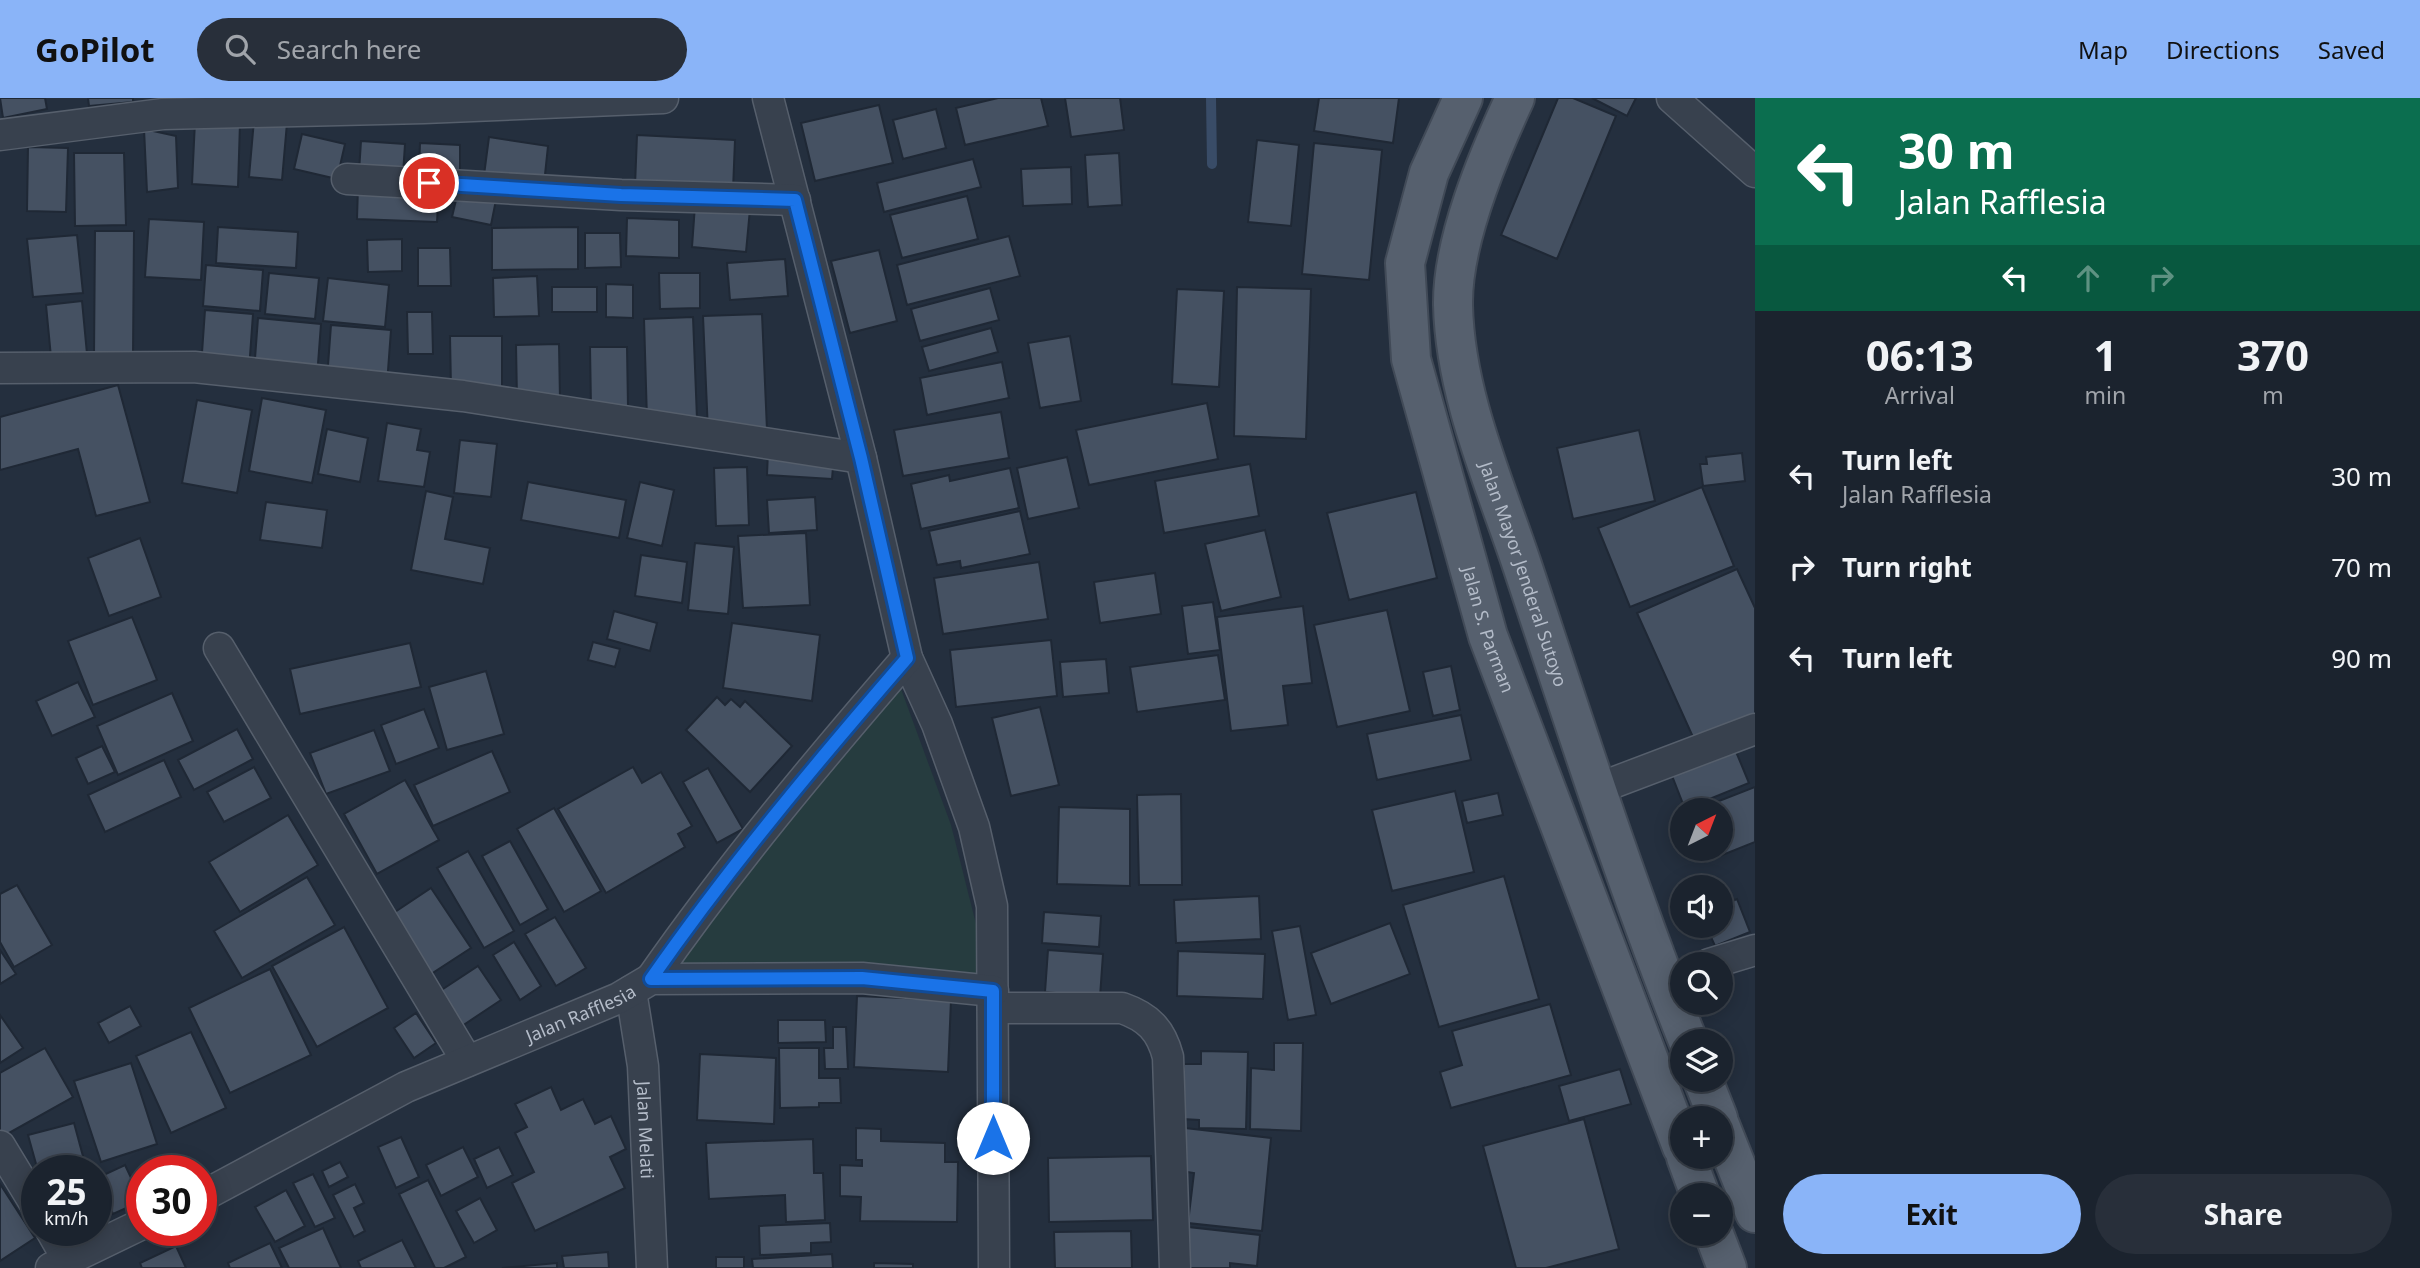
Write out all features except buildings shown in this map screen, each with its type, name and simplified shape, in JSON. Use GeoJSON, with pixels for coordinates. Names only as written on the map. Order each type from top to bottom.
{"type":"FeatureCollection","features":[{"type":"Feature","properties":{"kind":"main road","name":"Jalan S. Parman"},"geometry":{"type":"LineString","coordinates":[[1463,98],[1429,173],[1405,263],[1411,359],[1488,636],[1670,1117]]}},
{"type":"Feature","properties":{"kind":"main road","name":"Jalan Mayor Jenderal Sutoyo"},"geometry":{"type":"LineString","coordinates":[[1515,98],[1478,185],[1462,248],[1453,303],[1465,395],[1594,790],[1670,968]]}},
{"type":"Feature","properties":{"kind":"main road"},"geometry":{"type":"LineString","coordinates":[[1639,1038],[1670,1034]]}},
{"type":"Feature","properties":{"kind":"main road"},"geometry":{"type":"LineString","coordinates":[[1733,1158],[1755,1213]]}},
{"type":"Feature","properties":{"kind":"main road"},"geometry":{"type":"LineString","coordinates":[[1719,1246],[1727,1268]]}},
{"type":"Feature","properties":{"kind":"street"},"geometry":{"type":"LineString","coordinates":[[0,135],[163,114],[424,108],[663,98]]}},
{"type":"Feature","properties":{"kind":"street"},"geometry":{"type":"LineString","coordinates":[[768,98],[861,458],[907,658],[937,724],[974,827],[992,906],[994,1268]]}},
{"type":"Feature","properties":{"kind":"street"},"geometry":{"type":"LineString","coordinates":[[1672,98],[1755,172]]}},
{"type":"Feature","properties":{"kind":"street"},"geometry":{"type":"LineString","coordinates":[[347,178],[621,195],[795,200]]}},
{"type":"Feature","properties":{"kind":"street"},"geometry":{"type":"LineString","coordinates":[[0,368],[194,367],[463,396],[861,458]]}},
{"type":"Feature","properties":{"kind":"street"},"geometry":{"type":"LineString","coordinates":[[219,648],[467,1061]]}},
{"type":"Feature","properties":{"kind":"street"},"geometry":{"type":"LineString","coordinates":[[641,985],[750,844],[907,658]]}},
{"type":"Feature","properties":{"kind":"street"},"geometry":{"type":"LineString","coordinates":[[1594,790],[1755,729]]}},
{"type":"Feature","properties":{"kind":"street"},"geometry":{"type":"LineString","coordinates":[[1733,957],[1755,950]]}},
{"type":"Feature","properties":{"kind":"street","name":"Jalan Rafflesia"},"geometry":{"type":"LineString","coordinates":[[217,1188],[406,1087],[641,985],[862,978],[993,1000],[1122,1008],[1138,1013],[1154,1026],[1163,1039],[1168,1057],[1175,1268]]}},
{"type":"Feature","properties":{"kind":"street","name":"Jalan Melati"},"geometry":{"type":"LineString","coordinates":[[641,985],[652,1268]]}},
{"type":"Feature","properties":{"kind":"street"},"geometry":{"type":"LineString","coordinates":[[0,1146],[21,1181]]}},
{"type":"Feature","properties":{"kind":"street"},"geometry":{"type":"LineString","coordinates":[[59,1263],[126,1232]]}},
{"type":"Feature","properties":{"kind":"green space"},"geometry":{"type":"Polygon","coordinates":[[[901,689],[951,825],[993,991],[644,987],[901,689]]]}},
{"type":"Feature","properties":{"kind":"waterway"},"geometry":{"type":"LineString","coordinates":[[1211,98],[1212,164]]}},
{"type":"Feature","properties":{"kind":"route"},"geometry":{"type":"LineString","coordinates":[[429,183],[621,195],[795,200],[861,458],[907,658],[798,784],[709,895],[651,979],[862,978],[993,991],[993,1138]]}}]}
